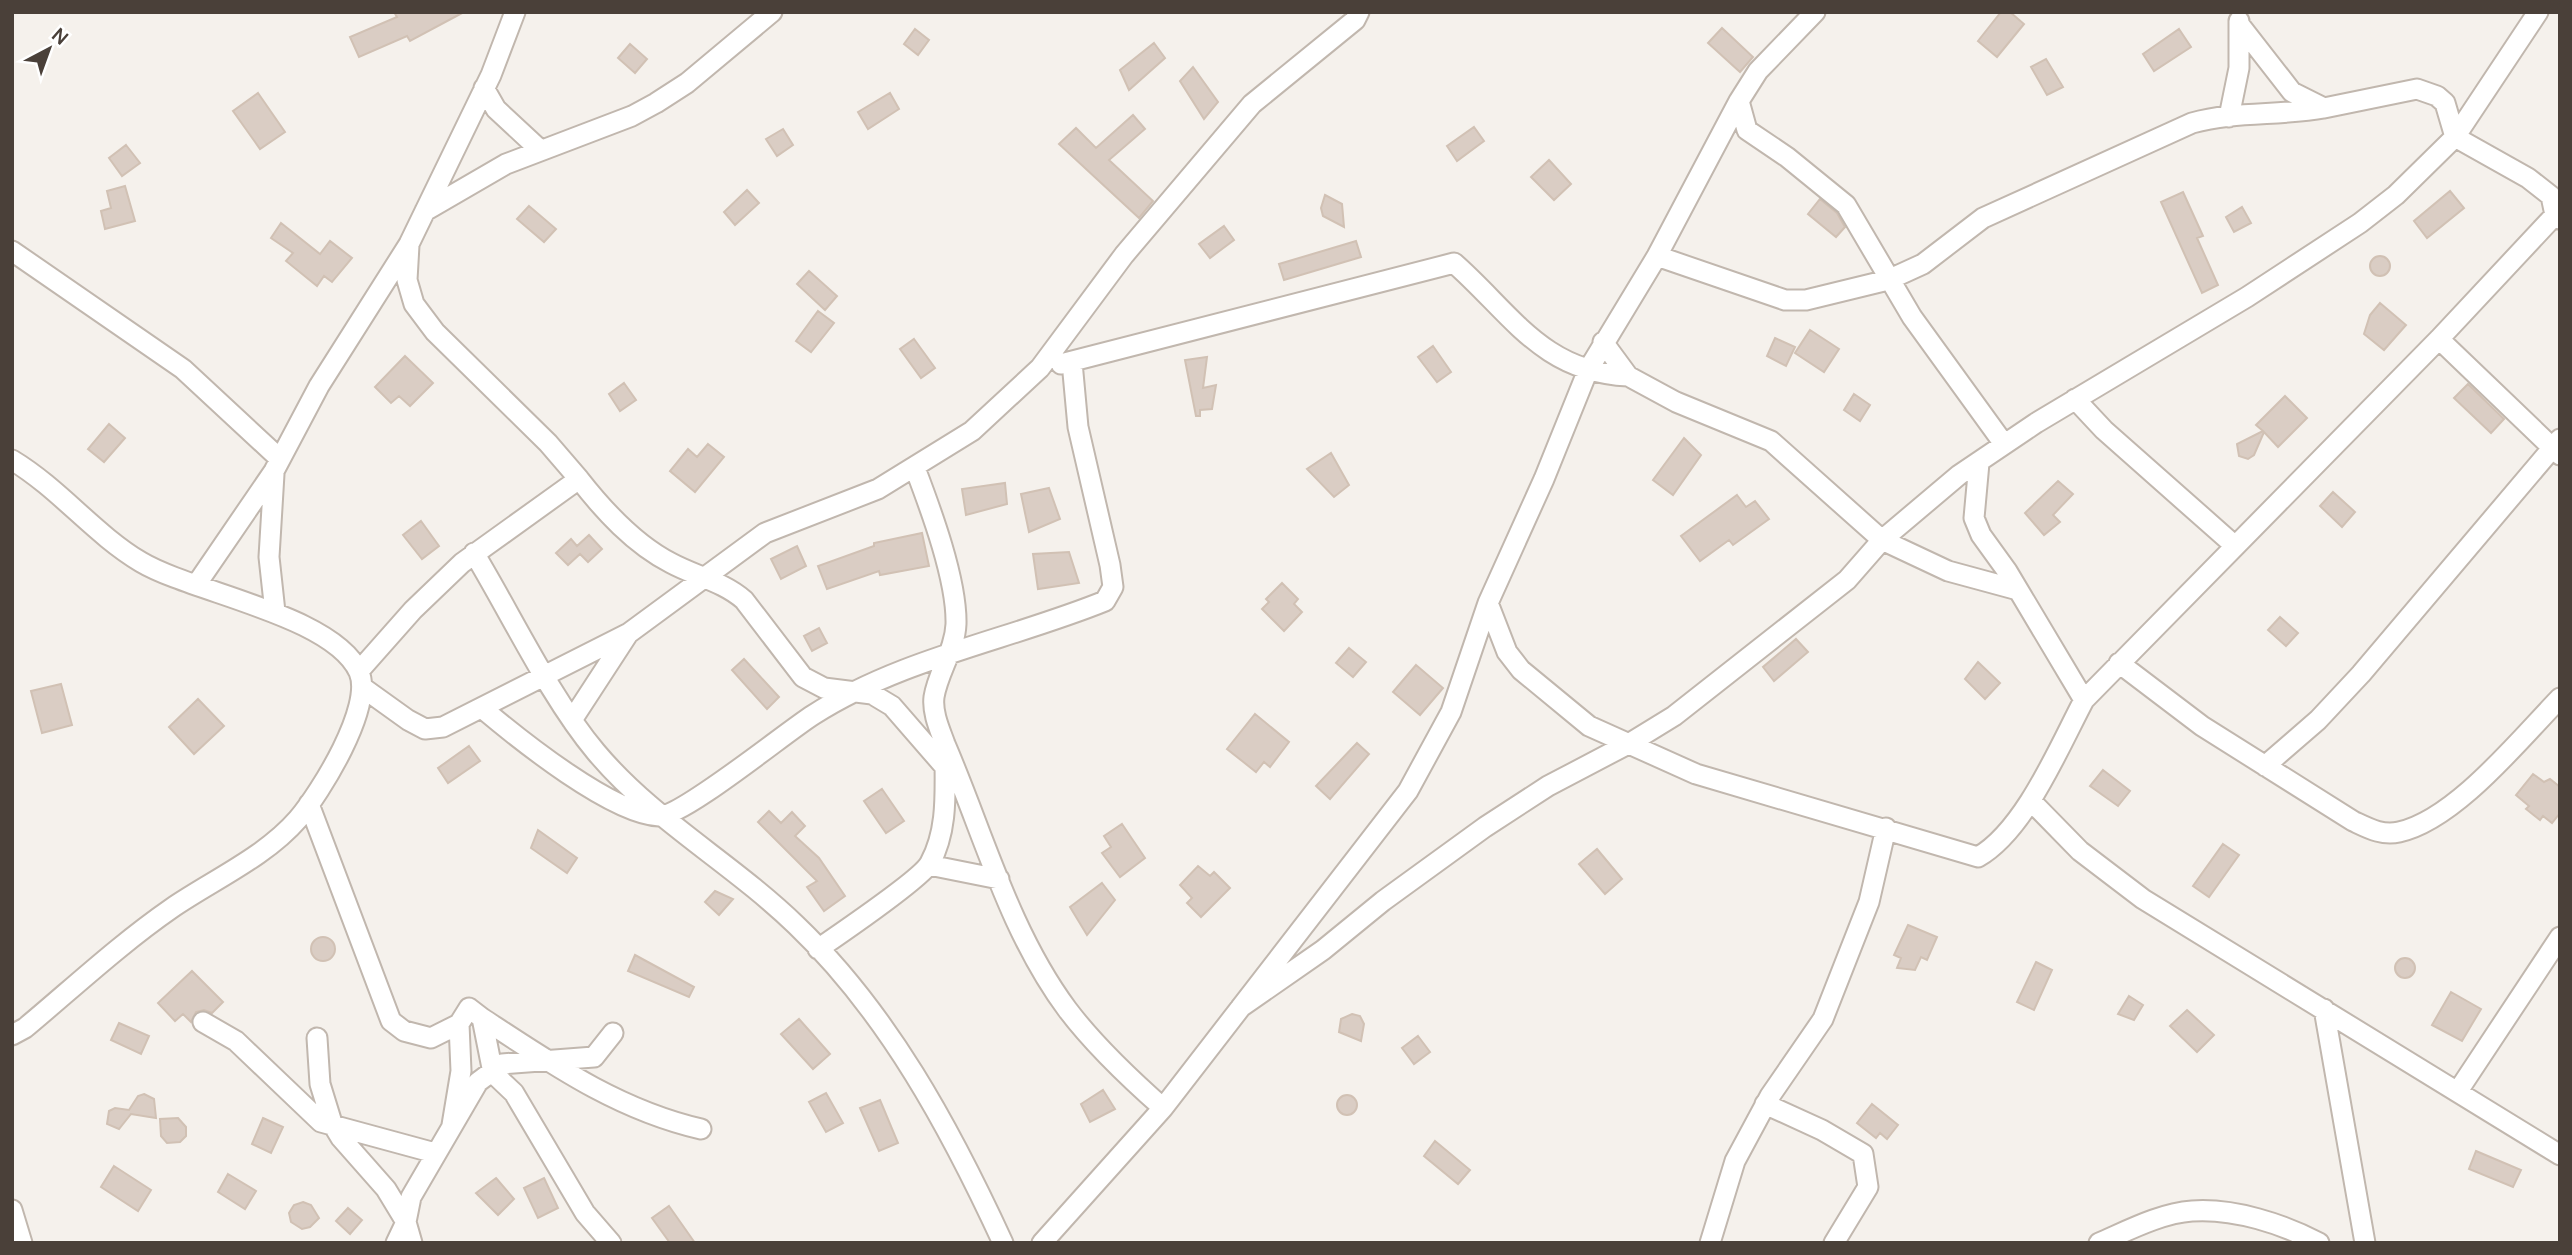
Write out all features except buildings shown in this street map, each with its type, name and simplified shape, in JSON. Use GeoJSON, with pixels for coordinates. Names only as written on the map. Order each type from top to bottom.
{"type":"FeatureCollection","features":[{"type":"Feature","properties":{"kind":"street"},"geometry":{"type":"LineString","coordinates":[[196,585],[277,465],[319,386],[409,244],[484,88],[515,12]]}},
{"type":"Feature","properties":{"kind":"street"},"geometry":{"type":"LineString","coordinates":[[424,212],[468,184],[539,149],[596,131],[656,103],[687,83],[772,12]]}},
{"type":"Feature","properties":{"kind":"street"},"geometry":{"type":"LineString","coordinates":[[12,460],[62,495],[139,561],[196,585],[275,612],[326,638],[361,679],[408,720],[425,729],[443,727],[629,633],[765,533],[878,489],[972,431],[1040,368],[1124,255],[1252,104],[1355,20],[1359,12]]}},
{"type":"Feature","properties":{"kind":"street"},"geometry":{"type":"LineString","coordinates":[[1042,1243],[1163,1108],[1408,790],[1451,712],[1488,603],[1544,479],[1588,370],[1657,256],[1739,101],[1758,71],[1815,12]]}},
{"type":"Feature","properties":{"kind":"street"},"geometry":{"type":"LineString","coordinates":[[1241,1007],[1323,950],[1383,901],[1485,827],[1548,786],[1630,743],[1717,684],[1847,580],[1882,540],[1931,496],[2004,444],[2247,297],[2360,223],[2396,195],[2455,137],[2538,12]]}},
{"type":"Feature","properties":{"kind":"street"},"geometry":{"type":"LineString","coordinates":[[2239,18],[2292,92],[2324,108]]}},
{"type":"Feature","properties":{"kind":"street"},"geometry":{"type":"LineString","coordinates":[[2229,117],[2239,68],[2239,18]]}},
{"type":"Feature","properties":{"kind":"street"},"geometry":{"type":"LineString","coordinates":[[484,88],[496,109],[539,149]]}},
{"type":"Feature","properties":{"kind":"street"},"geometry":{"type":"LineString","coordinates":[[1488,603],[1507,652],[1521,670],[1589,726],[1696,774],[1978,857],[1997,842],[2031,801],[2084,700],[2557,217],[2551,196],[2536,184],[2455,137],[2445,103],[2437,96],[2417,89],[2324,108],[2212,117],[2192,122],[1983,218],[1923,264],[1888,280],[1807,300],[1785,300],[1657,256]]}},
{"type":"Feature","properties":{"kind":"street"},"geometry":{"type":"LineString","coordinates":[[1739,101],[1747,130],[1787,157],[1846,205],[1888,280],[1958,384],[2004,444]]}},
{"type":"Feature","properties":{"kind":"street"},"geometry":{"type":"LineString","coordinates":[[409,244],[407,280],[414,304],[435,332],[548,443],[605,513],[667,561],[734,591],[744,600],[803,677],[824,688],[872,694],[892,706],[945,767]]}},
{"type":"Feature","properties":{"kind":"street"},"geometry":{"type":"LineString","coordinates":[[12,251],[183,369],[277,465],[270,557],[275,612]]}},
{"type":"Feature","properties":{"kind":"street"},"geometry":{"type":"LineString","coordinates":[[1040,368],[1454,263],[1531,340],[1562,359],[1588,370],[1628,376],[1676,402],[1771,441],[1882,540],[1948,571],[2018,590]]}},
{"type":"Feature","properties":{"kind":"street"},"geometry":{"type":"LineString","coordinates":[[2265,766],[2318,720],[2361,674],[2557,447],[2439,339]]}},
{"type":"Feature","properties":{"kind":"street"},"geometry":{"type":"LineString","coordinates":[[1603,342],[1628,376]]}},
{"type":"Feature","properties":{"kind":"street"},"geometry":{"type":"LineString","coordinates":[[483,709],[583,783],[625,807],[660,816],[686,806],[749,759],[853,690],[948,654],[1076,612],[1110,596],[1113,587],[1110,565],[1078,427],[1072,362]]}},
{"type":"Feature","properties":{"kind":"street"},"geometry":{"type":"LineString","coordinates":[[2075,399],[2104,430],[2234,545]]}},
{"type":"Feature","properties":{"kind":"street"},"geometry":{"type":"LineString","coordinates":[[1979,463],[1974,518],[1981,535],[2018,590],[2084,700]]}},
{"type":"Feature","properties":{"kind":"street"},"geometry":{"type":"LineString","coordinates":[[915,468],[930,508],[956,611],[956,629],[934,697],[937,723],[945,744],[999,879],[1030,947],[1067,1009],[1093,1041],[1163,1108]]}},
{"type":"Feature","properties":{"kind":"street"},"geometry":{"type":"LineString","coordinates":[[12,1035],[25,1028],[113,952],[162,915],[277,839],[309,804],[339,755],[361,704],[361,679],[413,610],[474,553],[579,479]]}},
{"type":"Feature","properties":{"kind":"street"},"geometry":{"type":"LineString","coordinates":[[474,553],[572,720],[595,751],[660,816],[720,859],[797,925],[849,981],[895,1041],[1003,1243]]}},
{"type":"Feature","properties":{"kind":"street"},"geometry":{"type":"LineString","coordinates":[[572,720],[629,633]]}},
{"type":"Feature","properties":{"kind":"street"},"geometry":{"type":"LineString","coordinates":[[2119,663],[2202,726],[2353,821],[2378,833],[2399,832],[2433,818],[2458,801],[2560,698]]}},
{"type":"Feature","properties":{"kind":"street"},"geometry":{"type":"LineString","coordinates":[[818,950],[929,865],[941,831],[946,803],[945,744]]}},
{"type":"Feature","properties":{"kind":"street"},"geometry":{"type":"LineString","coordinates":[[2031,801],[2080,851],[2143,899],[2560,1155]]}},
{"type":"Feature","properties":{"kind":"street"},"geometry":{"type":"LineString","coordinates":[[309,804],[391,1021],[404,1031],[431,1038],[459,1024],[469,1008],[590,1088],[664,1121],[701,1129]]}},
{"type":"Feature","properties":{"kind":"street"},"geometry":{"type":"LineString","coordinates":[[1710,1243],[1735,1161],[1765,1104],[1823,1019],[1868,902],[1886,828]]}},
{"type":"Feature","properties":{"kind":"street"},"geometry":{"type":"LineString","coordinates":[[929,865],[999,879]]}},
{"type":"Feature","properties":{"kind":"street"},"geometry":{"type":"LineString","coordinates":[[2458,1091],[2560,937]]}},
{"type":"Feature","properties":{"kind":"street"},"geometry":{"type":"LineString","coordinates":[[2324,1009],[2365,1243]]}},
{"type":"Feature","properties":{"kind":"street"},"geometry":{"type":"LineString","coordinates":[[482,1018],[493,1073],[514,1093],[585,1213],[611,1243]]}},
{"type":"Feature","properties":{"kind":"street"},"geometry":{"type":"LineString","coordinates":[[203,1022],[236,1041],[321,1122],[435,1153]]}},
{"type":"Feature","properties":{"kind":"street"},"geometry":{"type":"LineString","coordinates":[[452,1125],[461,1071],[459,1024]]}},
{"type":"Feature","properties":{"kind":"street"},"geometry":{"type":"LineString","coordinates":[[396,1243],[406,1222],[411,1197],[478,1082],[486,1074],[493,1073],[502,1064],[550,1063],[594,1057],[613,1033]]}},
{"type":"Feature","properties":{"kind":"street"},"geometry":{"type":"LineString","coordinates":[[317,1038],[320,1084],[332,1123],[341,1138],[386,1189],[406,1222],[412,1243]]}},
{"type":"Feature","properties":{"kind":"street"},"geometry":{"type":"LineString","coordinates":[[1765,1104],[1822,1130],[1863,1154],[1868,1187],[1835,1243]]}},
{"type":"Feature","properties":{"kind":"street"},"geometry":{"type":"LineString","coordinates":[[12,1210],[22,1243]]}},
{"type":"Feature","properties":{"kind":"street"},"geometry":{"type":"LineString","coordinates":[[2099,1243],[2156,1220],[2192,1211],[2244,1216],[2298,1232],[2319,1243]]}}]}
